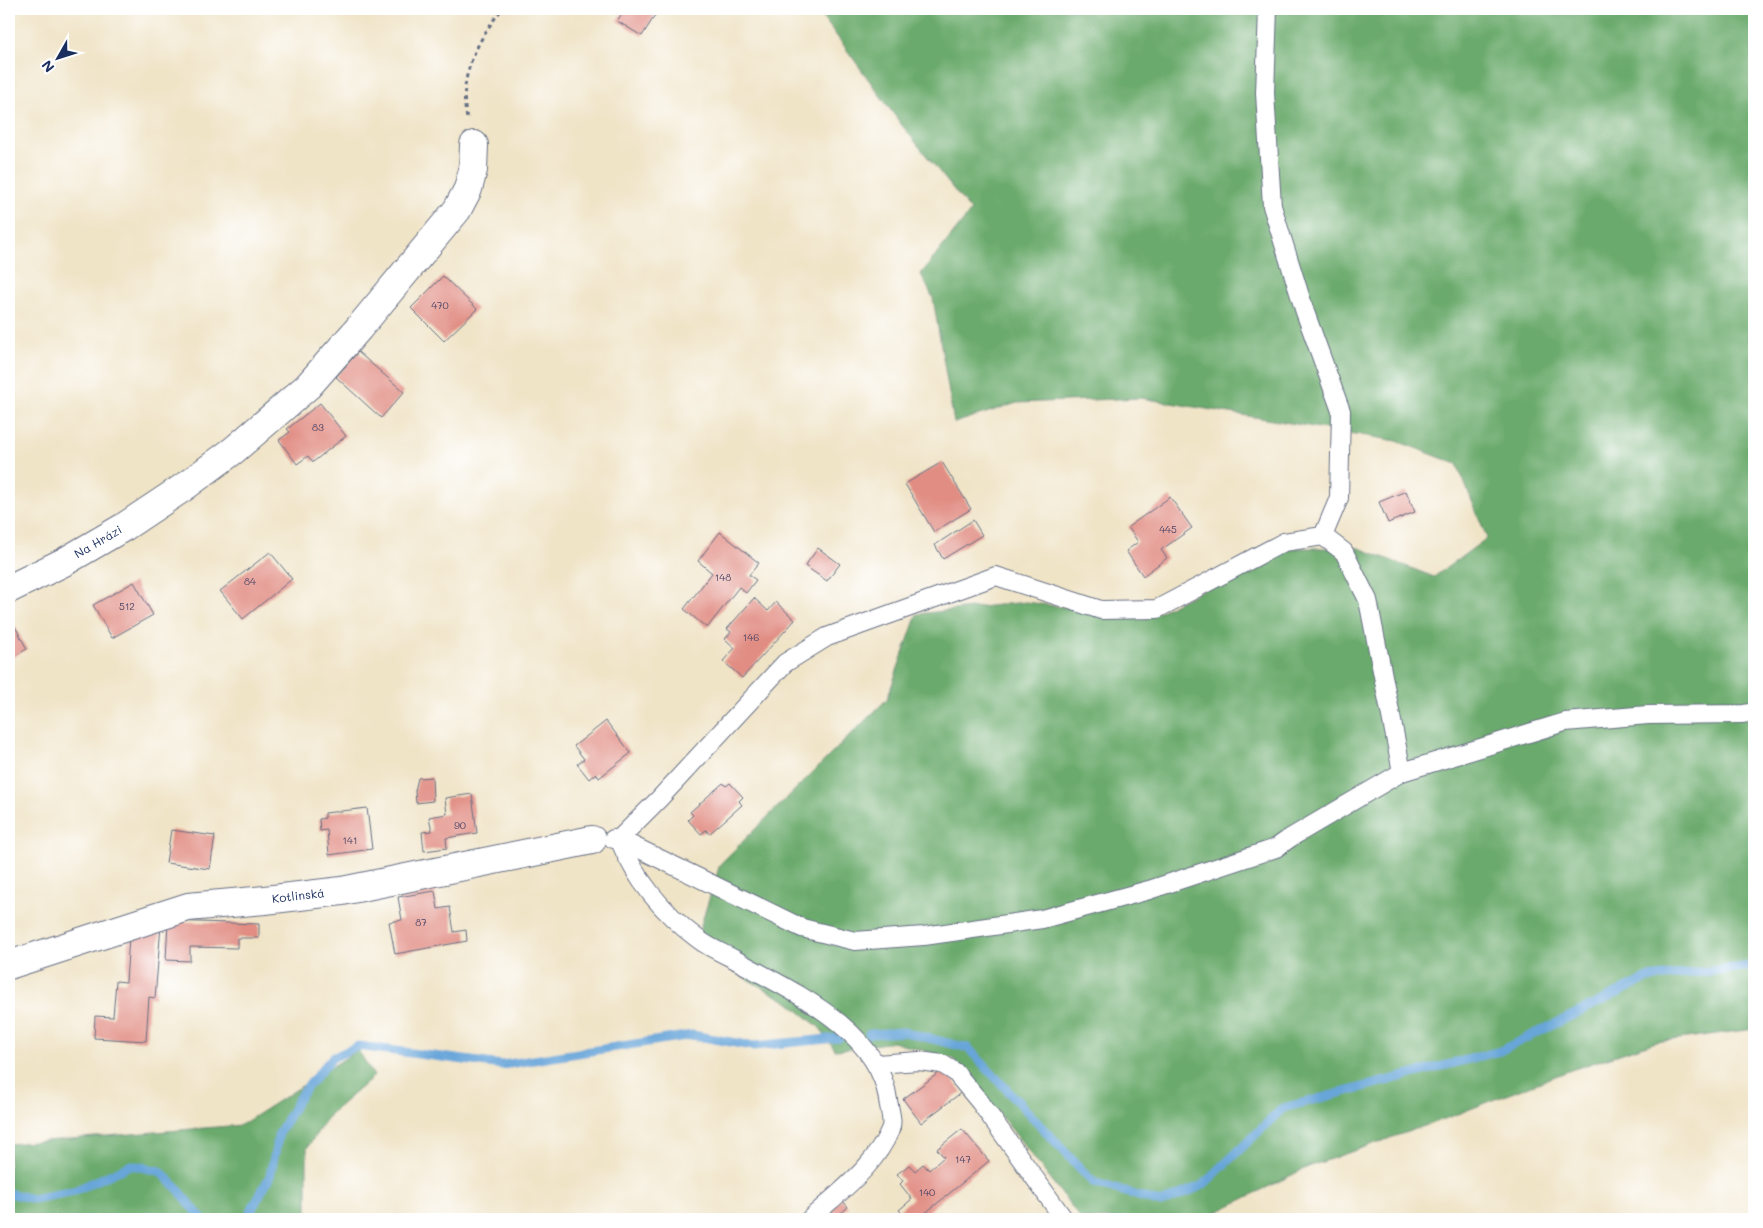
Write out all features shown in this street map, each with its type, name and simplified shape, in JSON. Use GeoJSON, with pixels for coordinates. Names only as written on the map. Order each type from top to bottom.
{"type":"FeatureCollection","features":[{"type":"Feature","properties":{"kind":"street","name":"Na Hrázi"},"geometry":{"type":"LineString","coordinates":[[9,589],[64,562],[124,527],[184,487],[234,450],[308,386],[457,210],[468,188],[473,170],[474,144]]}},
{"type":"Feature","properties":{"kind":"street","name":"Kotlinská"},"geometry":{"type":"LineString","coordinates":[[9,965],[188,907],[342,891],[592,840]]}},
{"type":"Feature","properties":{"kind":"lane"},"geometry":{"type":"LineString","coordinates":[[1268,9],[1265,93],[1272,206],[1305,312],[1341,411],[1339,498],[1323,536]]}},
{"type":"Feature","properties":{"kind":"lane"},"geometry":{"type":"LineString","coordinates":[[619,839],[659,799],[785,663],[827,637],[996,576],[1102,610],[1157,609],[1284,542],[1323,536],[1344,552],[1368,600],[1402,772]]}},
{"type":"Feature","properties":{"kind":"lane"},"geometry":{"type":"LineString","coordinates":[[592,840],[619,839],[802,928],[855,941],[924,936],[1042,919],[1149,890],[1276,848],[1402,772],[1566,722],[1648,715],[1743,714],[1754,712]]}},
{"type":"Feature","properties":{"kind":"lane"},"geometry":{"type":"LineString","coordinates":[[619,839],[628,862],[659,905],[698,940],[818,1006],[851,1032],[876,1064],[887,1093],[892,1128],[874,1160],[810,1219]]}},
{"type":"Feature","properties":{"kind":"lane"},"geometry":{"type":"LineString","coordinates":[[876,1064],[919,1061],[942,1064],[955,1072],[980,1102],[1064,1219]]}},
{"type":"Feature","properties":{"kind":"path"},"geometry":{"type":"LineString","coordinates":[[474,144],[464,105],[465,82],[472,55],[492,21],[502,9]]}},
{"type":"Feature","properties":{"kind":"green space"},"geometry":{"type":"Polygon","coordinates":[[[817,9],[1754,9],[1754,1029],[1656,1042],[1571,1070],[1447,1118],[1308,1167],[1203,1219],[1081,1219],[954,1059],[892,1042],[835,1050],[820,1028],[788,1002],[731,970],[696,941],[720,864],[887,699],[917,614],[1026,602],[1147,618],[1287,548],[1359,548],[1434,577],[1487,538],[1457,464],[1397,441],[1141,398],[1017,403],[954,423],[933,298],[921,274],[971,211],[901,124],[817,9]]]}},
{"type":"Feature","properties":{"kind":"green space"},"geometry":{"type":"Polygon","coordinates":[[[358,1050],[374,1076],[330,1114],[307,1148],[307,1219],[9,1219],[9,1144],[241,1125],[358,1050]]]}},
{"type":"Feature","properties":{"kind":"building"},"geometry":{"type":"Polygon","coordinates":[[[625,9],[659,9],[642,36],[617,21],[625,9]]]}},
{"type":"Feature","properties":{"kind":"building"},"geometry":{"type":"Polygon","coordinates":[[[443,276],[477,309],[444,341],[411,308],[443,276]]]}},
{"type":"Feature","properties":{"kind":"building"},"geometry":{"type":"Polygon","coordinates":[[[358,352],[404,392],[381,418],[336,377],[358,352]]]}},
{"type":"Feature","properties":{"kind":"building"},"geometry":{"type":"Polygon","coordinates":[[[320,403],[346,436],[313,462],[308,456],[297,464],[279,440],[290,432],[287,429],[320,403]]]}},
{"type":"Feature","properties":{"kind":"building"},"geometry":{"type":"Polygon","coordinates":[[[942,462],[971,509],[934,532],[905,484],[942,462]]]}},
{"type":"Feature","properties":{"kind":"building"},"geometry":{"type":"Polygon","coordinates":[[[1406,491],[1415,512],[1388,523],[1379,502],[1406,491]]]}},
{"type":"Feature","properties":{"kind":"building"},"geometry":{"type":"Polygon","coordinates":[[[1170,497],[1192,528],[1161,550],[1167,558],[1143,576],[1126,551],[1138,542],[1128,527],[1170,497]]]}},
{"type":"Feature","properties":{"kind":"building"},"geometry":{"type":"Polygon","coordinates":[[[973,520],[982,535],[943,559],[935,545],[973,520]]]}},
{"type":"Feature","properties":{"kind":"building"},"geometry":{"type":"Polygon","coordinates":[[[720,532],[759,563],[749,575],[756,580],[746,593],[739,587],[707,628],[684,609],[712,573],[698,561],[720,532]]]}},
{"type":"Feature","properties":{"kind":"building"},"geometry":{"type":"Polygon","coordinates":[[[818,548],[840,564],[827,581],[805,566],[818,548]]]}},
{"type":"Feature","properties":{"kind":"building"},"geometry":{"type":"Polygon","coordinates":[[[270,552],[292,579],[243,619],[220,591],[270,552]]]}},
{"type":"Feature","properties":{"kind":"building"},"geometry":{"type":"Polygon","coordinates":[[[134,582],[153,615],[112,638],[93,605],[134,582]]]}},
{"type":"Feature","properties":{"kind":"building"},"geometry":{"type":"Polygon","coordinates":[[[754,598],[768,611],[776,602],[795,620],[742,678],[723,661],[735,648],[725,639],[731,632],[727,629],[754,598]]]}},
{"type":"Feature","properties":{"kind":"building"},"geometry":{"type":"Polygon","coordinates":[[[9,615],[27,649],[9,659],[9,615]]]}},
{"type":"Feature","properties":{"kind":"building"},"geometry":{"type":"Polygon","coordinates":[[[606,721],[631,753],[599,778],[596,773],[589,779],[577,764],[584,759],[574,746],[606,721]]]}},
{"type":"Feature","properties":{"kind":"building"},"geometry":{"type":"Polygon","coordinates":[[[432,777],[433,801],[416,803],[415,791],[418,778],[432,777]]]}},
{"type":"Feature","properties":{"kind":"building"},"geometry":{"type":"Polygon","coordinates":[[[723,783],[726,786],[730,783],[743,797],[739,801],[742,805],[709,834],[706,830],[701,834],[688,820],[693,815],[690,812],[723,783]]]}},
{"type":"Feature","properties":{"kind":"building"},"geometry":{"type":"Polygon","coordinates":[[[472,794],[477,833],[446,838],[447,848],[424,851],[422,832],[432,831],[429,817],[447,814],[445,798],[472,794]]]}},
{"type":"Feature","properties":{"kind":"building"},"geometry":{"type":"Polygon","coordinates":[[[367,808],[372,849],[329,855],[327,830],[320,831],[319,819],[325,818],[325,813],[367,808]]]}},
{"type":"Feature","properties":{"kind":"building"},"geometry":{"type":"Polygon","coordinates":[[[171,830],[215,836],[210,869],[166,863],[171,830]]]}},
{"type":"Feature","properties":{"kind":"building"},"geometry":{"type":"Polygon","coordinates":[[[435,891],[438,909],[450,907],[454,932],[466,930],[467,941],[395,954],[389,922],[402,920],[398,897],[435,891]]]}},
{"type":"Feature","properties":{"kind":"building"},"geometry":{"type":"Polygon","coordinates":[[[168,921],[259,924],[259,938],[237,938],[237,948],[190,947],[190,961],[166,960],[168,921]]]}},
{"type":"Feature","properties":{"kind":"building"},"geometry":{"type":"Polygon","coordinates":[[[161,926],[155,998],[149,997],[146,1041],[94,1038],[95,1016],[113,1017],[116,981],[126,982],[129,937],[161,926]]]}},
{"type":"Feature","properties":{"kind":"building"},"geometry":{"type":"Polygon","coordinates":[[[944,1069],[962,1092],[921,1123],[903,1099],[944,1069]]]}},
{"type":"Feature","properties":{"kind":"building"},"geometry":{"type":"Polygon","coordinates":[[[962,1129],[989,1161],[918,1219],[907,1219],[899,1210],[912,1199],[900,1184],[903,1181],[897,1174],[909,1165],[915,1171],[923,1164],[929,1170],[944,1157],[937,1149],[962,1129]]]}},
{"type":"Feature","properties":{"kind":"building"},"geometry":{"type":"Polygon","coordinates":[[[841,1199],[848,1207],[838,1216],[841,1219],[821,1219],[841,1199]]]}},
{"type":"Feature","properties":{"kind":"waterway"},"geometry":{"type":"LineString","coordinates":[[869,1034],[904,1032],[968,1048],[1093,1182],[1161,1203],[1203,1185],[1283,1108],[1500,1051],[1648,978],[1754,966]]}},
{"type":"Feature","properties":{"kind":"waterway"},"geometry":{"type":"LineString","coordinates":[[244,1219],[248,1216],[270,1176],[279,1133],[302,1093],[332,1058],[358,1046],[502,1065],[692,1035],[753,1046],[839,1038]]}},
{"type":"Feature","properties":{"kind":"waterway"},"geometry":{"type":"LineString","coordinates":[[9,1193],[33,1199],[74,1191],[131,1165],[160,1171],[178,1189],[202,1219]]}}]}
